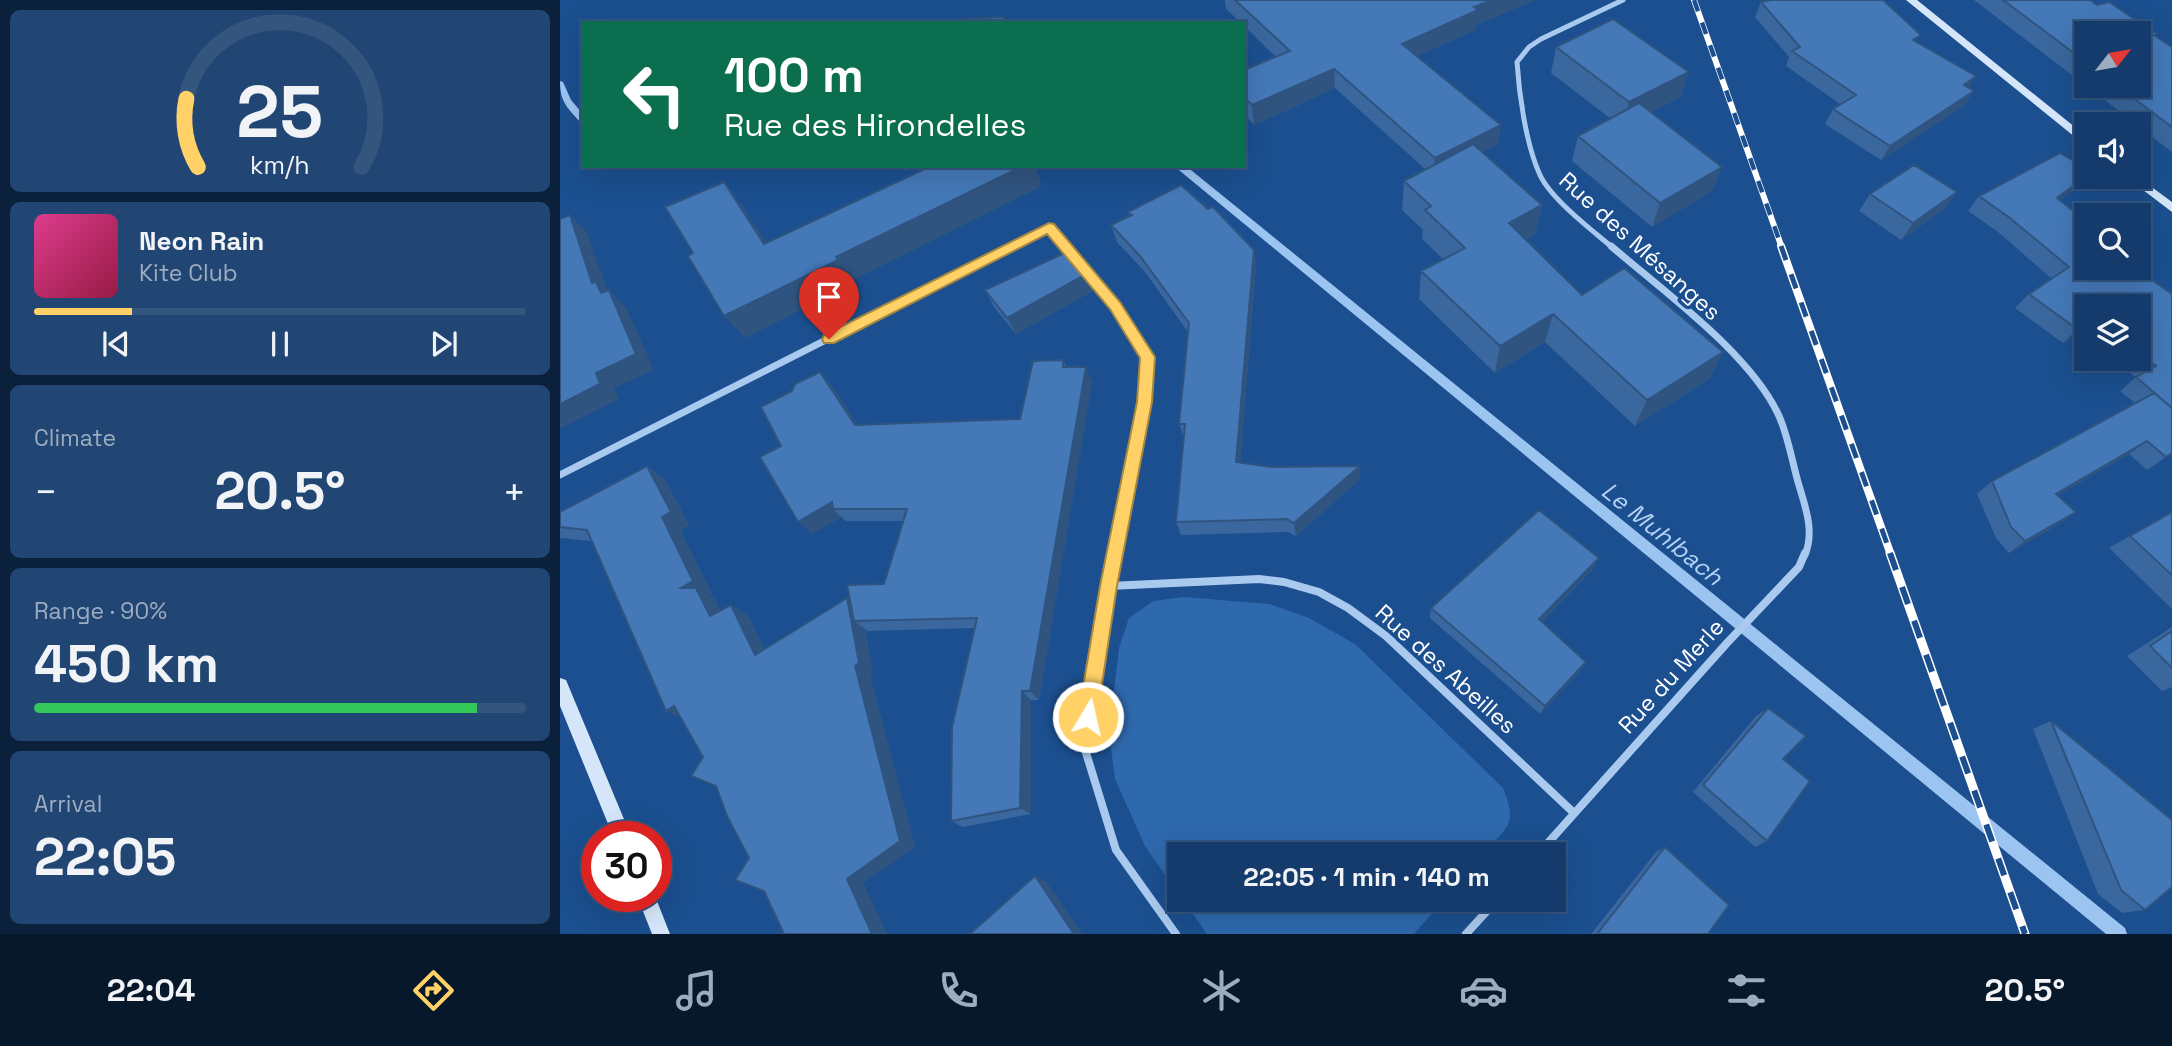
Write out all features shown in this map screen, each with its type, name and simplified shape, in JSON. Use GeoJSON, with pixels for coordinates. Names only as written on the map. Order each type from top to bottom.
{"type":"FeatureCollection","features":[{"type":"Feature","properties":{"kind":"main road"},"geometry":{"type":"LineString","coordinates":[[1911,0],[2074,132]]}},
{"type":"Feature","properties":{"kind":"main road"},"geometry":{"type":"LineString","coordinates":[[2147,189],[2172,208]]}},
{"type":"Feature","properties":{"kind":"main road"},"geometry":{"type":"LineString","coordinates":[[560,686],[616,821]]}},
{"type":"Feature","properties":{"kind":"main road"},"geometry":{"type":"LineString","coordinates":[[652,912],[661,934]]}},
{"type":"Feature","properties":{"kind":"street","name":"Rue des Mésanges"},"geometry":{"type":"LineString","coordinates":[[1623,0],[1541,39],[1521,54],[1517,62],[1520,101],[1540,176],[1566,207],[1712,334],[1756,378],[1779,416],[1808,515]]}},
{"type":"Feature","properties":{"kind":"street"},"geometry":{"type":"LineString","coordinates":[[560,475],[1049,228],[1115,305],[1148,357],[1145,402],[1109,586],[1083,743],[1116,850],[1176,934]]}},
{"type":"Feature","properties":{"kind":"street","name":"Rue du Merle"},"geometry":{"type":"LineString","coordinates":[[1549,842],[1799,567],[1808,545],[1808,515]]}},
{"type":"Feature","properties":{"kind":"street","name":"Rue des Abeilles"},"geometry":{"type":"LineString","coordinates":[[1109,586],[1259,579],[1284,582],[1319,592],[1348,608],[1386,636],[1574,813]]}},
{"type":"Feature","properties":{"kind":"street"},"geometry":{"type":"LineString","coordinates":[[1466,934],[1486,912]]}},
{"type":"Feature","properties":{"kind":"shaded area"},"geometry":{"type":"Polygon","coordinates":[[[1184,597],[1269,604],[1307,617],[1355,644],[1503,788],[1510,810],[1510,818],[1504,831],[1494,842],[1167,842],[1167,878],[1145,846],[1115,779],[1109,732],[1119,648],[1129,618],[1153,601],[1184,597]]]}},
{"type":"Feature","properties":{"kind":"shaded area"},"geometry":{"type":"Polygon","coordinates":[[[1191,912],[1433,912],[1414,934],[1207,934],[1191,912]]]}},
{"type":"Feature","properties":{"kind":"building"},"geometry":{"type":"Polygon","coordinates":[[[1235,0],[1491,0],[1474,7],[1478,10],[1402,44],[1501,125],[1435,158],[1334,69],[1252,105],[1246,99],[1246,69],[1290,51],[1235,0]]]}},
{"type":"Feature","properties":{"kind":"building"},"geometry":{"type":"Polygon","coordinates":[[[1883,0],[1921,35],[1913,40],[1976,76],[1964,85],[1974,91],[1890,146],[1833,109],[1856,95],[1792,51],[1800,47],[1761,2],[1883,0]]]}},
{"type":"Feature","properties":{"kind":"building"},"geometry":{"type":"Polygon","coordinates":[[[2003,0],[2090,0],[2097,5],[2109,2],[2138,21],[2074,21],[2074,53],[2003,0]]]}},
{"type":"Feature","properties":{"kind":"building"},"geometry":{"type":"Polygon","coordinates":[[[1002,17],[1007,21],[966,21],[1002,17]]]}},
{"type":"Feature","properties":{"kind":"building"},"geometry":{"type":"Polygon","coordinates":[[[1613,19],[1689,72],[1629,102],[1556,47],[1613,19]]]}},
{"type":"Feature","properties":{"kind":"building"},"geometry":{"type":"Polygon","coordinates":[[[2151,30],[2172,47],[2172,127],[2133,98],[2151,98],[2151,30]]]}},
{"type":"Feature","properties":{"kind":"building"},"geometry":{"type":"Polygon","coordinates":[[[1639,103],[1722,167],[1660,203],[1578,136],[1639,103]]]}},
{"type":"Feature","properties":{"kind":"building"},"geometry":{"type":"Polygon","coordinates":[[[1473,144],[1542,205],[1509,223],[1582,295],[1624,268],[1723,352],[1647,400],[1553,314],[1500,346],[1421,271],[1465,248],[1425,210],[1431,206],[1404,181],[1473,144]]]}},
{"type":"Feature","properties":{"kind":"building"},"geometry":{"type":"Polygon","coordinates":[[[2060,153],[2074,161],[2074,185],[2057,198],[2074,211],[2074,280],[2151,279],[2172,294],[2171,407],[2136,377],[2156,366],[2151,363],[2151,294],[2074,294],[2074,327],[2029,294],[2069,267],[1979,196],[2060,153]]]}},
{"type":"Feature","properties":{"kind":"building"},"geometry":{"type":"Polygon","coordinates":[[[1914,165],[1957,192],[1913,223],[1870,194],[1914,165]]]}},
{"type":"Feature","properties":{"kind":"building"},"geometry":{"type":"Polygon","coordinates":[[[927,168],[1019,168],[836,257],[838,260],[724,316],[688,256],[693,253],[665,207],[724,182],[764,244],[927,168]]]}},
{"type":"Feature","properties":{"kind":"building"},"geometry":{"type":"Polygon","coordinates":[[[1181,185],[1208,209],[1213,207],[1254,250],[1236,462],[1271,467],[1360,466],[1294,523],[1286,519],[1176,522],[1185,424],[1179,424],[1189,323],[1140,256],[1111,225],[1132,215],[1128,212],[1181,185]]]}},
{"type":"Feature","properties":{"kind":"building"},"geometry":{"type":"Polygon","coordinates":[[[570,215],[592,283],[596,282],[601,293],[609,290],[636,354],[596,373],[600,384],[560,404],[560,219],[570,215]]]}},
{"type":"Feature","properties":{"kind":"building"},"geometry":{"type":"Polygon","coordinates":[[[1069,251],[1088,273],[1007,318],[985,290],[1069,251]]]}},
{"type":"Feature","properties":{"kind":"building"},"geometry":{"type":"Polygon","coordinates":[[[1063,360],[1063,367],[1086,367],[1030,691],[1022,691],[1020,808],[951,821],[952,727],[977,618],[854,621],[847,585],[884,584],[907,509],[833,509],[832,502],[798,522],[760,457],[781,446],[761,407],[792,391],[795,384],[820,372],[855,425],[1020,419],[1033,361],[1063,360]]]}},
{"type":"Feature","properties":{"kind":"building"},"geometry":{"type":"Polygon","coordinates":[[[2154,393],[2172,408],[2172,453],[2166,457],[2147,441],[2056,494],[2076,512],[2025,541],[2011,527],[1992,481],[2154,393]]]}},
{"type":"Feature","properties":{"kind":"building"},"geometry":{"type":"Polygon","coordinates":[[[647,466],[671,512],[662,517],[693,581],[681,588],[696,588],[710,616],[731,605],[755,655],[847,598],[859,663],[855,666],[900,841],[847,879],[872,934],[784,934],[764,891],[735,880],[749,858],[727,816],[716,786],[691,776],[703,757],[674,706],[666,711],[587,530],[560,527],[560,512],[647,466]]]}},
{"type":"Feature","properties":{"kind":"building"},"geometry":{"type":"Polygon","coordinates":[[[1539,510],[1599,558],[1539,619],[1586,662],[1545,706],[1431,608],[1539,510]]]}},
{"type":"Feature","properties":{"kind":"building"},"geometry":{"type":"Polygon","coordinates":[[[2172,512],[2172,575],[2130,536],[2172,512]]]}},
{"type":"Feature","properties":{"kind":"building"},"geometry":{"type":"Polygon","coordinates":[[[2172,631],[2172,668],[2150,646],[2172,631]]]}},
{"type":"Feature","properties":{"kind":"building"},"geometry":{"type":"Polygon","coordinates":[[[1768,708],[1806,736],[1783,759],[1810,781],[1767,841],[1703,785],[1768,708]]]}},
{"type":"Feature","properties":{"kind":"building"},"geometry":{"type":"Polygon","coordinates":[[[2051,721],[2172,820],[2172,887],[2145,910],[2121,890],[2051,721]]]}},
{"type":"Feature","properties":{"kind":"building"},"geometry":{"type":"Polygon","coordinates":[[[1665,847],[1729,905],[1708,934],[1597,934],[1665,847]]]}},
{"type":"Feature","properties":{"kind":"building"},"geometry":{"type":"Polygon","coordinates":[[[1035,876],[1074,934],[970,934],[1035,876]]]}},
{"type":"Feature","properties":{"kind":"waterway","name":"Le Muhlbach"},"geometry":{"type":"LineString","coordinates":[[560,84],[567,101],[581,118]]}},
{"type":"Feature","properties":{"kind":"waterway","name":"Le Muhlbach"},"geometry":{"type":"LineString","coordinates":[[1181,168],[2119,934]]}},
{"type":"Feature","properties":{"kind":"railway"},"geometry":{"type":"LineString","coordinates":[[1694,0],[1782,248]]}},
{"type":"Feature","properties":{"kind":"railway"},"geometry":{"type":"LineString","coordinates":[[1781,246],[1891,555]]}},
{"type":"Feature","properties":{"kind":"railway"},"geometry":{"type":"LineString","coordinates":[[1890,553],[2025,934]]}},
{"type":"Feature","properties":{"kind":"route"},"geometry":{"type":"LineString","coordinates":[[829,339],[1049,228],[1115,305],[1148,357],[1145,402],[1109,586],[1088,717]]}}]}
